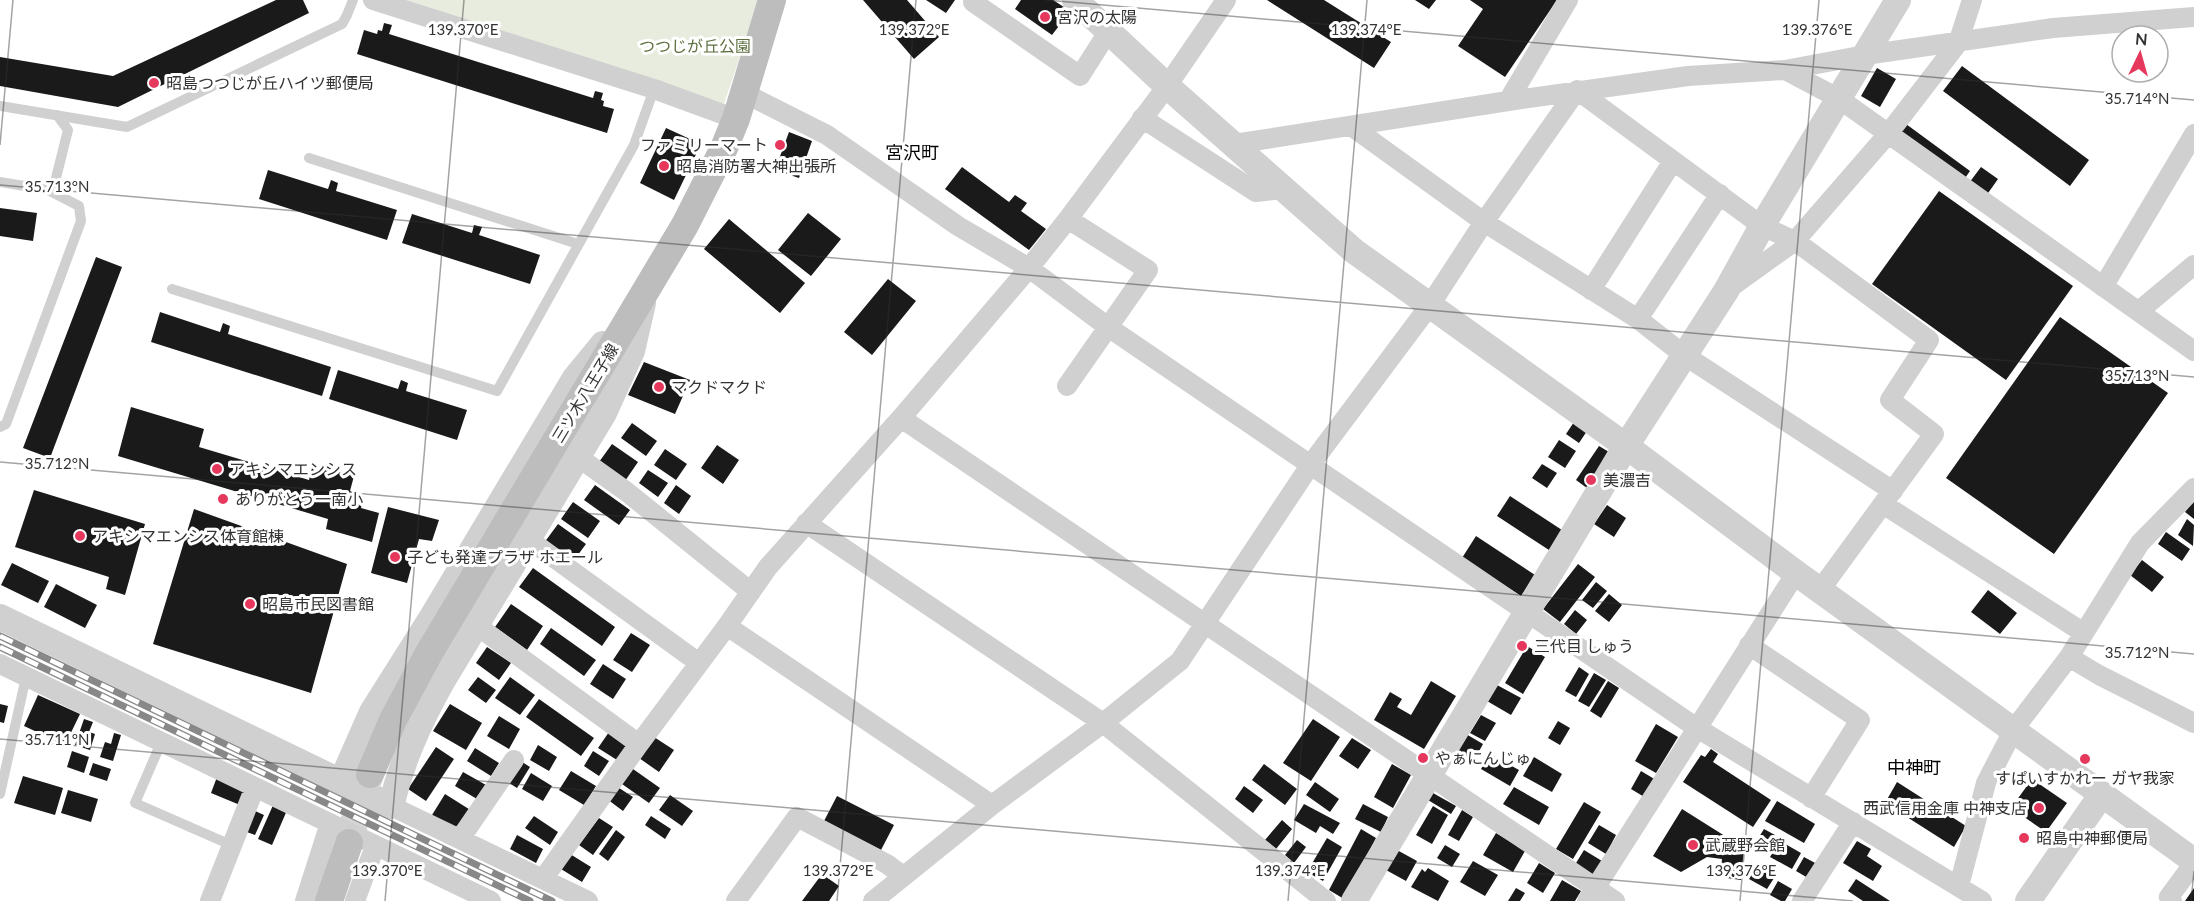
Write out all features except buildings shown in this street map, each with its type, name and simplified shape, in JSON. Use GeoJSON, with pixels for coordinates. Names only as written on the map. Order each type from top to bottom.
{"type":"FeatureCollection","features":[{"type":"Feature","properties":{"kind":"main road","name":"三ツ木八王子線"},"geometry":{"type":"LineString","coordinates":[[370,774],[393,720],[429,653],[597,398],[646,291],[685,225],[724,148],[740,106],[772,0]]}},
{"type":"Feature","properties":{"kind":"main road"},"geometry":{"type":"LineString","coordinates":[[329,901],[351,837]]}},
{"type":"Feature","properties":{"kind":"street"},"geometry":{"type":"LineString","coordinates":[[373,0],[654,89],[740,106],[827,135],[958,226],[1029,268],[1108,327],[1697,728],[1982,901]]}},
{"type":"Feature","properties":{"kind":"street"},"geometry":{"type":"LineString","coordinates":[[975,0],[973,2],[1080,76],[1108,32]]}},
{"type":"Feature","properties":{"kind":"street"},"geometry":{"type":"LineString","coordinates":[[1075,0],[1167,86],[1354,251],[1626,446],[1796,573],[2014,729],[2194,862],[2169,897],[2172,901]]}},
{"type":"Feature","properties":{"kind":"street"},"geometry":{"type":"LineString","coordinates":[[1509,100],[1568,0]]}},
{"type":"Feature","properties":{"kind":"street"},"geometry":{"type":"LineString","coordinates":[[1354,901],[1626,446],[1726,291],[1762,226],[1898,0]]}},
{"type":"Feature","properties":{"kind":"street"},"geometry":{"type":"LineString","coordinates":[[1726,291],[1795,241],[1888,134],[1958,43],[1972,0]]}},
{"type":"Feature","properties":{"kind":"street"},"geometry":{"type":"LineString","coordinates":[[543,879],[768,567],[901,418],[1029,268],[1167,86],[1221,1]]}},
{"type":"Feature","properties":{"kind":"street"},"geometry":{"type":"LineString","coordinates":[[1234,144],[1577,90],[1688,76],[1785,70],[1865,55],[2053,28],[2194,17]]}},
{"type":"Feature","properties":{"kind":"street"},"geometry":{"type":"LineString","coordinates":[[1785,70],[1838,98],[2194,351]]}},
{"type":"Feature","properties":{"kind":"street"},"geometry":{"type":"LineString","coordinates":[[1577,90],[1762,226],[1795,241],[1929,340],[1890,400],[1934,434],[1820,590]]}},
{"type":"Feature","properties":{"kind":"street"},"geometry":{"type":"LineString","coordinates":[[873,901],[992,805],[1103,723],[1180,661],[1311,464],[1430,305],[1484,222],[1577,90]]}},
{"type":"Feature","properties":{"kind":"street"},"geometry":{"type":"LineString","coordinates":[[1142,118],[1256,192],[1284,189]]}},
{"type":"Feature","properties":{"kind":"street"},"geometry":{"type":"LineString","coordinates":[[1351,126],[1484,222],[1638,319],[1684,355],[2084,633]]}},
{"type":"Feature","properties":{"kind":"street"},"geometry":{"type":"LineString","coordinates":[[2103,286],[2194,134]]}},
{"type":"Feature","properties":{"kind":"street"},"geometry":{"type":"LineString","coordinates":[[1591,290],[1673,161]]}},
{"type":"Feature","properties":{"kind":"street"},"geometry":{"type":"LineString","coordinates":[[1638,319],[1720,194]]}},
{"type":"Feature","properties":{"kind":"street"},"geometry":{"type":"LineString","coordinates":[[1067,386],[1148,270],[1068,219]]}},
{"type":"Feature","properties":{"kind":"street"},"geometry":{"type":"LineString","coordinates":[[2139,312],[2194,265]]}},
{"type":"Feature","properties":{"kind":"street"},"geometry":{"type":"LineString","coordinates":[[342,780],[372,712],[432,617],[575,378],[646,291]]}},
{"type":"Feature","properties":{"kind":"street"},"geometry":{"type":"LineString","coordinates":[[391,806],[399,775],[413,738],[443,680],[578,456],[597,398]]}},
{"type":"Feature","properties":{"kind":"street"},"geometry":{"type":"LineString","coordinates":[[901,418],[1428,776],[1591,894],[1615,901]]}},
{"type":"Feature","properties":{"kind":"street"},"geometry":{"type":"LineString","coordinates":[[578,456],[627,492],[751,592]]}},
{"type":"Feature","properties":{"kind":"street"},"geometry":{"type":"LineString","coordinates":[[1959,886],[1986,783],[2014,729],[2069,657],[2140,543],[2194,488]]}},
{"type":"Feature","properties":{"kind":"street"},"geometry":{"type":"LineString","coordinates":[[806,523],[1103,723],[1326,901]]}},
{"type":"Feature","properties":{"kind":"street"},"geometry":{"type":"LineString","coordinates":[[528,539],[699,663]]}},
{"type":"Feature","properties":{"kind":"street"},"geometry":{"type":"LineString","coordinates":[[1591,894],[1796,573]]}},
{"type":"Feature","properties":{"kind":"street"},"geometry":{"type":"LineString","coordinates":[[0,617],[342,780],[588,901]]}},
{"type":"Feature","properties":{"kind":"street"},"geometry":{"type":"LineString","coordinates":[[476,625],[639,744]]}},
{"type":"Feature","properties":{"kind":"street"},"geometry":{"type":"LineString","coordinates":[[727,626],[992,805]]}},
{"type":"Feature","properties":{"kind":"street"},"geometry":{"type":"LineString","coordinates":[[1749,645],[1860,720],[1811,798]]}},
{"type":"Feature","properties":{"kind":"street"},"geometry":{"type":"LineString","coordinates":[[2069,657],[2099,675],[2194,723]]}},
{"type":"Feature","properties":{"kind":"street"},"geometry":{"type":"LineString","coordinates":[[0,664],[255,787],[351,837],[491,901]]}},
{"type":"Feature","properties":{"kind":"street"},"geometry":{"type":"LineString","coordinates":[[460,839],[514,760]]}},
{"type":"Feature","properties":{"kind":"street"},"geometry":{"type":"LineString","coordinates":[[210,901],[255,787]]}},
{"type":"Feature","properties":{"kind":"street"},"geometry":{"type":"LineString","coordinates":[[2028,901],[2102,794]]}},
{"type":"Feature","properties":{"kind":"street"},"geometry":{"type":"LineString","coordinates":[[736,901],[797,817],[887,864],[903,876]]}},
{"type":"Feature","properties":{"kind":"street"},"geometry":{"type":"LineString","coordinates":[[1802,901],[1853,822]]}},
{"type":"Feature","properties":{"kind":"street"},"geometry":{"type":"LineString","coordinates":[[305,901],[351,837]]}},
{"type":"Feature","properties":{"kind":"street"},"geometry":{"type":"LineString","coordinates":[[351,837],[355,901]]}},
{"type":"Feature","properties":{"kind":"lane"},"geometry":{"type":"LineString","coordinates":[[0,106],[127,128],[342,24],[353,0]]}},
{"type":"Feature","properties":{"kind":"lane"},"geometry":{"type":"LineString","coordinates":[[172,289],[497,391],[634,145],[654,89]]}},
{"type":"Feature","properties":{"kind":"lane"},"geometry":{"type":"LineString","coordinates":[[48,190],[55,182],[68,130],[57,116]]}},
{"type":"Feature","properties":{"kind":"lane"},"geometry":{"type":"LineString","coordinates":[[309,158],[578,244]]}},
{"type":"Feature","properties":{"kind":"lane"},"geometry":{"type":"LineString","coordinates":[[0,183],[48,190],[79,206],[81,221],[6,424],[0,427]]}},
{"type":"Feature","properties":{"kind":"lane"},"geometry":{"type":"LineString","coordinates":[[0,794],[26,677]]}},
{"type":"Feature","properties":{"kind":"lane"},"geometry":{"type":"LineString","coordinates":[[160,743],[135,803],[231,845]]}},
{"type":"Feature","properties":{"kind":"green space","name":"つつじが丘公園"},"geometry":{"type":"Polygon","coordinates":[[[406,0],[759,0],[724,104],[406,0]]]}},
{"type":"Feature","properties":{"kind":"tunnel"},"geometry":{"type":"LineString","coordinates":[[349,843],[358,807],[370,774]]}},
{"type":"Feature","properties":{"kind":"railway"},"geometry":{"type":"LineString","coordinates":[[0,636],[552,901]]}},
{"type":"Feature","properties":{"kind":"railway"},"geometry":{"type":"LineString","coordinates":[[0,647],[530,901]]}},
{"type":"Feature","properties":{"kind":"place","name":"宮沢の太陽"},"geometry":{"type":"Point","coordinates":[1045,17]}},
{"type":"Feature","properties":{"kind":"place","name":"昭島つつじが丘ハイツ郵便局"},"geometry":{"type":"Point","coordinates":[154,83]}},
{"type":"Feature","properties":{"kind":"place","name":"ファミリーマート"},"geometry":{"type":"Point","coordinates":[780,145]}},
{"type":"Feature","properties":{"kind":"place","name":"昭島消防署大神出張所"},"geometry":{"type":"Point","coordinates":[664,166]}},
{"type":"Feature","properties":{"kind":"place","name":"マクドマクド"},"geometry":{"type":"Point","coordinates":[659,387]}},
{"type":"Feature","properties":{"kind":"place","name":"アキシマエンシス"},"geometry":{"type":"Point","coordinates":[217,469]}},
{"type":"Feature","properties":{"kind":"place","name":"美濃吉"},"geometry":{"type":"Point","coordinates":[1591,480]}},
{"type":"Feature","properties":{"kind":"place","name":"ありがとう一南小"},"geometry":{"type":"Point","coordinates":[223,499]}},
{"type":"Feature","properties":{"kind":"place","name":"アキシマエンシス体育館棟"},"geometry":{"type":"Point","coordinates":[80,536]}},
{"type":"Feature","properties":{"kind":"place","name":"子ども発達プラザ ホエール"},"geometry":{"type":"Point","coordinates":[395,557]}},
{"type":"Feature","properties":{"kind":"place","name":"昭島市民図書館"},"geometry":{"type":"Point","coordinates":[250,604]}},
{"type":"Feature","properties":{"kind":"place","name":"三代目 しゅう"},"geometry":{"type":"Point","coordinates":[1522,646]}},
{"type":"Feature","properties":{"kind":"place","name":"やぁにんじゅ"},"geometry":{"type":"Point","coordinates":[1423,758]}},
{"type":"Feature","properties":{"kind":"place","name":"すぱいすかれー ガヤ我家"},"geometry":{"type":"Point","coordinates":[2085,759]}},
{"type":"Feature","properties":{"kind":"place","name":"西武信用金庫 中神支店"},"geometry":{"type":"Point","coordinates":[2039,808]}},
{"type":"Feature","properties":{"kind":"place","name":"昭島中神郵便局"},"geometry":{"type":"Point","coordinates":[2024,838]}},
{"type":"Feature","properties":{"kind":"place","name":"武蔵野会館"},"geometry":{"type":"Point","coordinates":[1693,845]}},
{"type":"Feature","properties":{"kind":"district","name":"宮沢町"},"geometry":{"type":"Point","coordinates":[912,153]}},
{"type":"Feature","properties":{"kind":"district","name":"中神町"},"geometry":{"type":"Point","coordinates":[1914,768]}}]}
